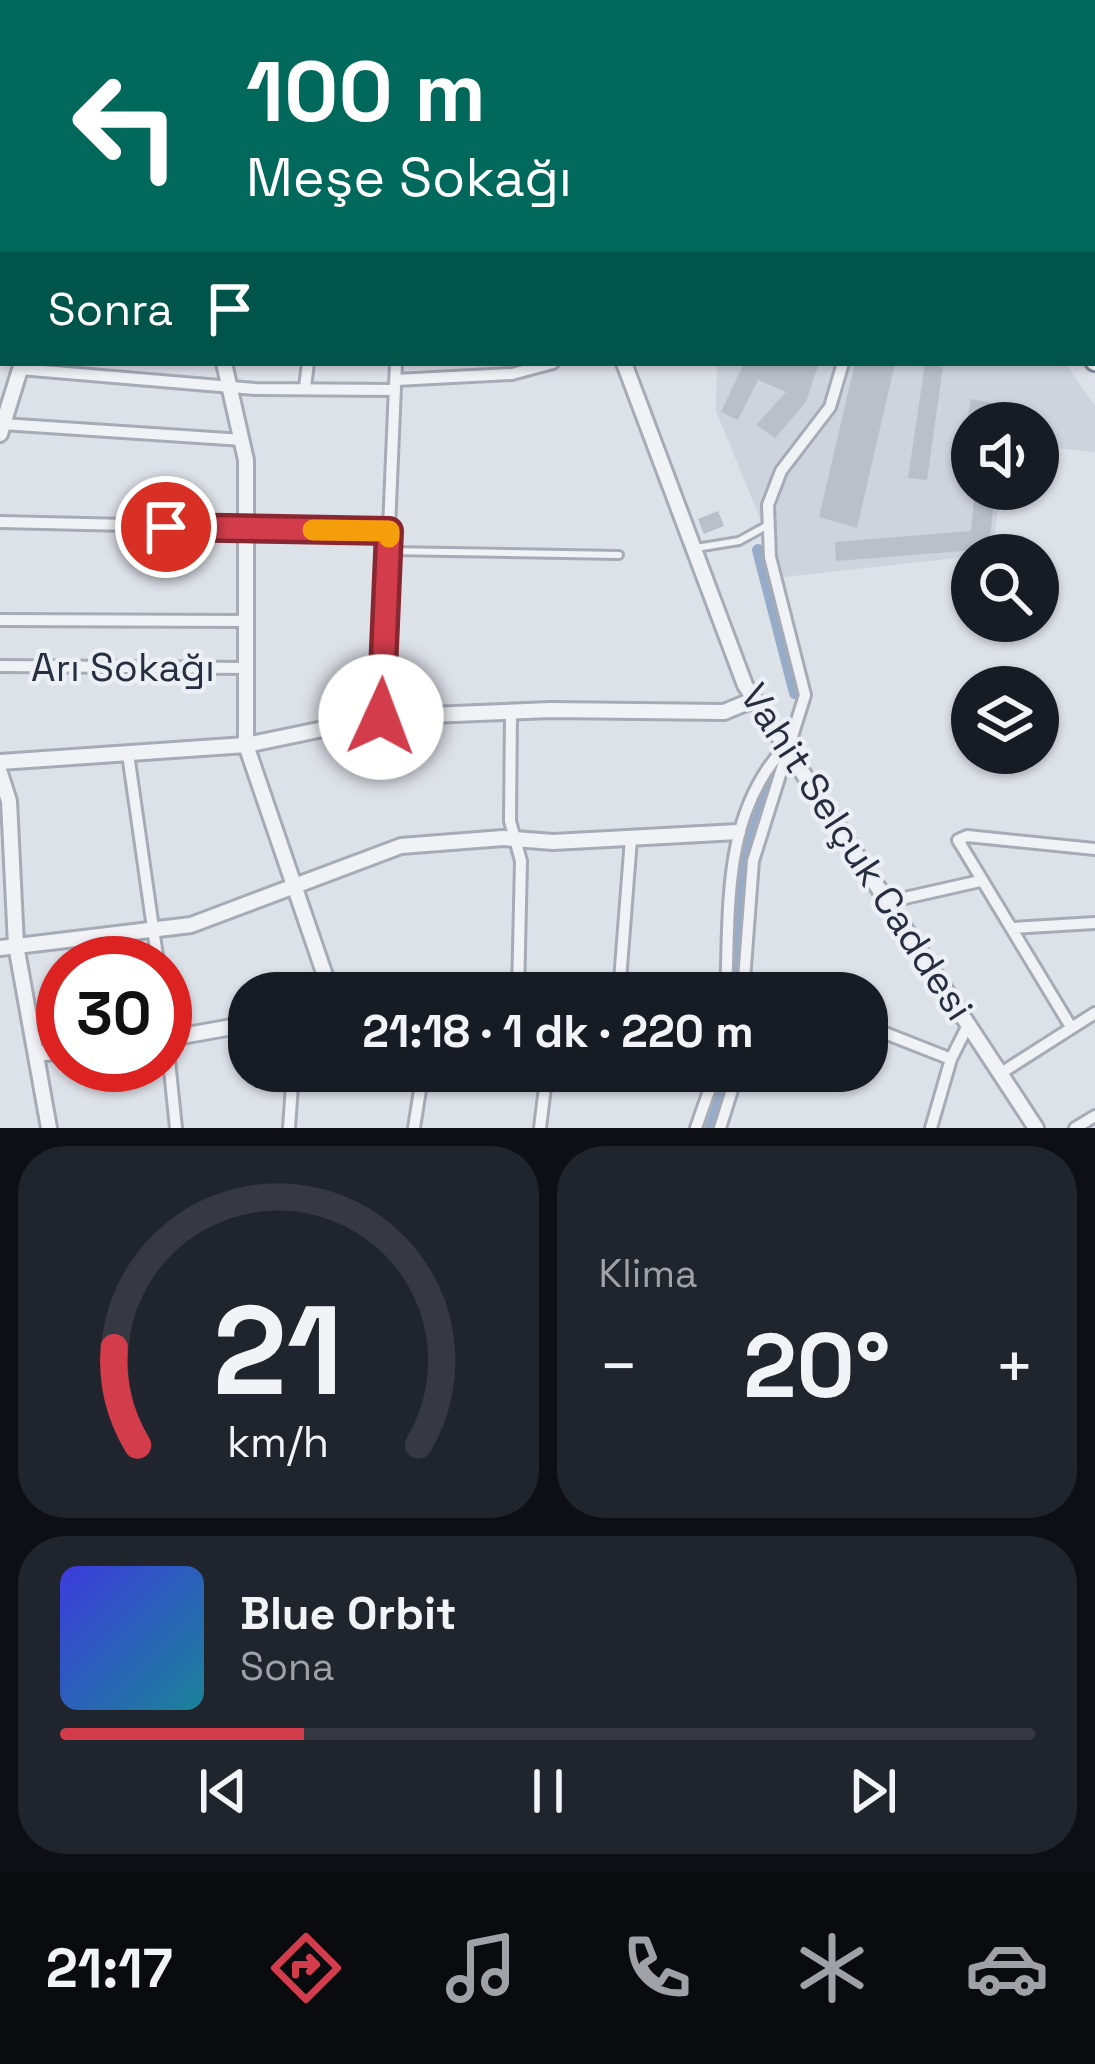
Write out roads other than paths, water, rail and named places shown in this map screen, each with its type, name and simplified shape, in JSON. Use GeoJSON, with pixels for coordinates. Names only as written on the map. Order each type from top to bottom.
{"type":"FeatureCollection","features":[{"type":"Feature","properties":{"kind":"street"},"geometry":{"type":"LineString","coordinates":[[243,440],[1,429],[21,366],[230,388],[395,385],[512,374],[542,366]]}},
{"type":"Feature","properties":{"kind":"street"},"geometry":{"type":"LineString","coordinates":[[225,366],[243,440],[250,530],[246,746],[324,972]]}},
{"type":"Feature","properties":{"kind":"street"},"geometry":{"type":"LineString","coordinates":[[305,387],[308,366]]}},
{"type":"Feature","properties":{"kind":"street"},"geometry":{"type":"LineString","coordinates":[[381,717],[397,366]]}},
{"type":"Feature","properties":{"kind":"street","name":"Vahit Selçuk Caddesi"},"geometry":{"type":"LineString","coordinates":[[625,366],[753,700],[1036,1128]]}},
{"type":"Feature","properties":{"kind":"street"},"geometry":{"type":"LineString","coordinates":[[744,972],[753,862],[806,695],[768,525],[774,485],[830,407],[842,366]]}},
{"type":"Feature","properties":{"kind":"street"},"geometry":{"type":"LineString","coordinates":[[0,522],[389,531]]}},
{"type":"Feature","properties":{"kind":"street"},"geometry":{"type":"LineString","coordinates":[[0,620],[246,621]]}},
{"type":"Feature","properties":{"kind":"street","name":"Arı Sokağı"},"geometry":{"type":"LineString","coordinates":[[0,666],[245,668]]}},
{"type":"Feature","properties":{"kind":"street"},"geometry":{"type":"LineString","coordinates":[[0,762],[246,746],[381,717],[724,712],[753,700]]}},
{"type":"Feature","properties":{"kind":"street"},"geometry":{"type":"LineString","coordinates":[[511,712],[509,808],[520,861],[518,972]]}},
{"type":"Feature","properties":{"kind":"street"},"geometry":{"type":"LineString","coordinates":[[727,972],[729,872],[738,832],[764,773],[787,746]]}},
{"type":"Feature","properties":{"kind":"street"},"geometry":{"type":"LineString","coordinates":[[128,754],[155,936]]}},
{"type":"Feature","properties":{"kind":"street"},"geometry":{"type":"LineString","coordinates":[[0,773],[9,801],[8,947],[36,1054]]}},
{"type":"Feature","properties":{"kind":"street"},"geometry":{"type":"LineString","coordinates":[[8,947],[154,931],[207,920],[401,847],[738,832]]}},
{"type":"Feature","properties":{"kind":"street"},"geometry":{"type":"LineString","coordinates":[[1071,1028],[959,845],[961,836],[1095,849]]}},
{"type":"Feature","properties":{"kind":"street"},"geometry":{"type":"LineString","coordinates":[[621,972],[631,839]]}},
{"type":"Feature","properties":{"kind":"street"},"geometry":{"type":"LineString","coordinates":[[886,902],[980,881]]}},
{"type":"Feature","properties":{"kind":"street"},"geometry":{"type":"LineString","coordinates":[[1013,928],[1095,923]]}},
{"type":"Feature","properties":{"kind":"street"},"geometry":{"type":"LineString","coordinates":[[1001,1073],[1095,1013]]}},
{"type":"Feature","properties":{"kind":"street"},"geometry":{"type":"LineString","coordinates":[[931,1128],[951,1059],[969,1023]]}},
{"type":"Feature","properties":{"kind":"street"},"geometry":{"type":"LineString","coordinates":[[192,1030],[228,1026]]}},
{"type":"Feature","properties":{"kind":"street"},"geometry":{"type":"LineString","coordinates":[[888,1034],[951,1059]]}},
{"type":"Feature","properties":{"kind":"street"},"geometry":{"type":"LineString","coordinates":[[43,1092],[50,1128]]}},
{"type":"Feature","properties":{"kind":"street"},"geometry":{"type":"LineString","coordinates":[[172,1092],[176,1128]]}},
{"type":"Feature","properties":{"kind":"street"},"geometry":{"type":"LineString","coordinates":[[289,1128],[292,1092]]}},
{"type":"Feature","properties":{"kind":"street"},"geometry":{"type":"LineString","coordinates":[[414,1128],[420,1092]]}},
{"type":"Feature","properties":{"kind":"street"},"geometry":{"type":"LineString","coordinates":[[540,1128],[544,1092]]}},
{"type":"Feature","properties":{"kind":"street"},"geometry":{"type":"LineString","coordinates":[[696,1128],[709,1092]]}},
{"type":"Feature","properties":{"kind":"street"},"geometry":{"type":"LineString","coordinates":[[720,1128],[731,1092]]}},
{"type":"Feature","properties":{"kind":"street"},"geometry":{"type":"LineString","coordinates":[[1075,1128],[1095,1116]]}},
{"type":"Feature","properties":{"kind":"lane"},"geometry":{"type":"LineString","coordinates":[[696,548],[727,545],[768,525]]}},
{"type":"Feature","properties":{"kind":"lane"},"geometry":{"type":"LineString","coordinates":[[388,550],[619,556]]}},
{"type":"Feature","properties":{"kind":"waterway"},"geometry":{"type":"LineString","coordinates":[[758,550],[795,693]]}},
{"type":"Feature","properties":{"kind":"waterway"},"geometry":{"type":"LineString","coordinates":[[737,972],[745,856],[770,785]]}},
{"type":"Feature","properties":{"kind":"waterway"},"geometry":{"type":"LineString","coordinates":[[711,1128],[723,1092]]}}]}
